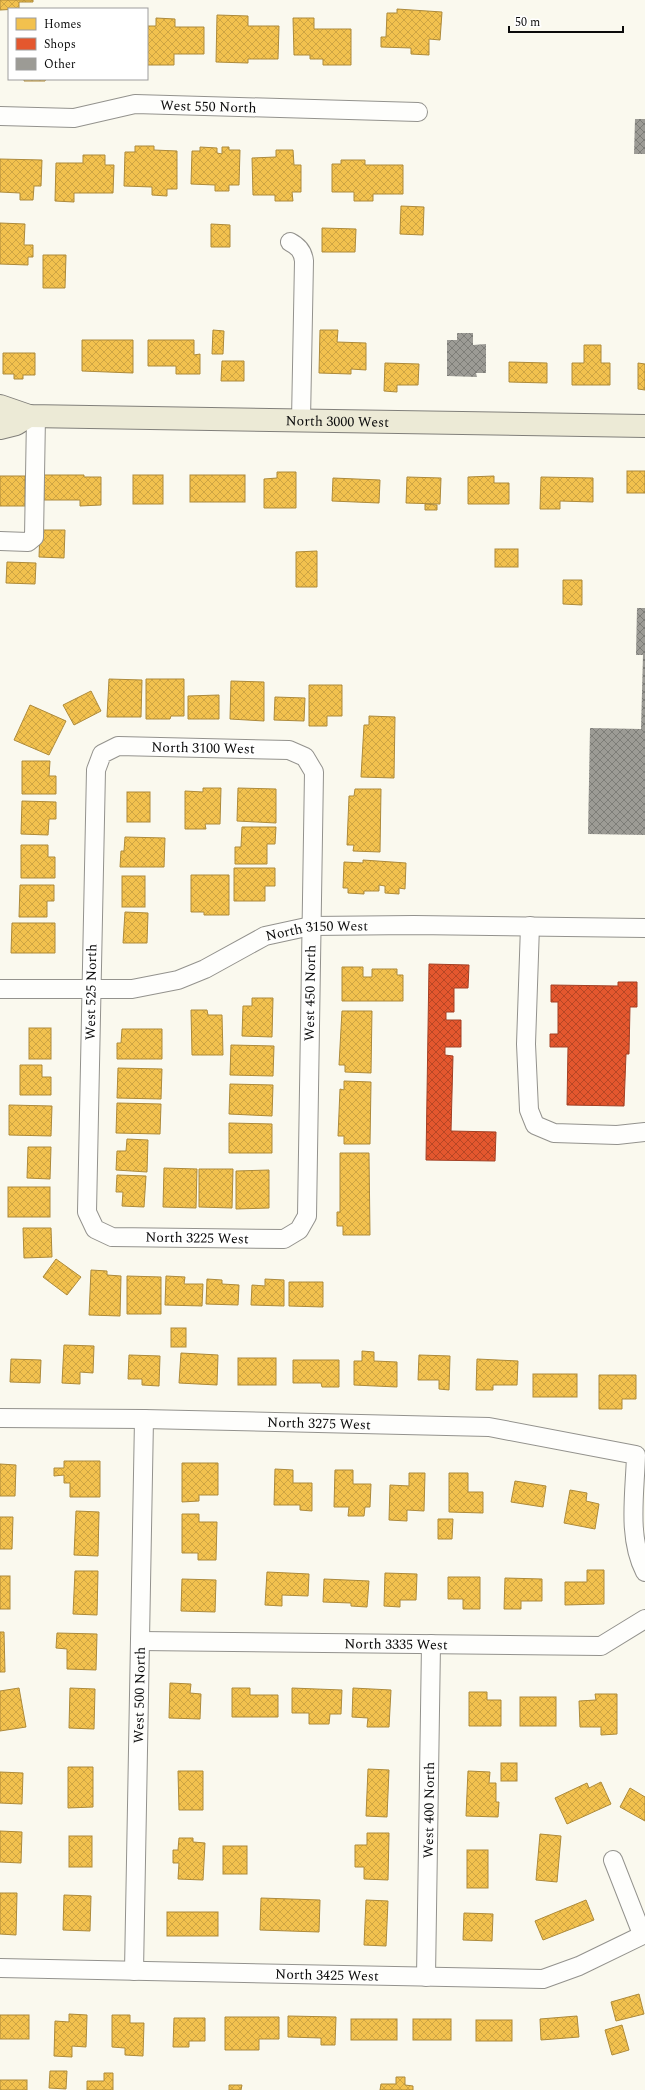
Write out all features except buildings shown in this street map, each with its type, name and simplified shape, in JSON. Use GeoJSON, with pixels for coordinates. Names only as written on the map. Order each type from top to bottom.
{"type":"FeatureCollection","features":[{"type":"Feature","properties":{"kind":"main road","name":"North 3000 West"},"geometry":{"type":"LineString","coordinates":[[0,406],[33,416],[645,426]]}},
{"type":"Feature","properties":{"kind":"main road","name":"North 3000 West"},"geometry":{"type":"LineString","coordinates":[[0,428],[16,424],[33,416]]}},
{"type":"Feature","properties":{"kind":"street","name":"West 550 North"},"geometry":{"type":"LineString","coordinates":[[0,116],[74,118],[135,104],[418,112]]}},
{"type":"Feature","properties":{"kind":"street"},"geometry":{"type":"LineString","coordinates":[[290,242],[297,246],[303,254],[304,261],[301,420]]}},
{"type":"Feature","properties":{"kind":"street"},"geometry":{"type":"LineString","coordinates":[[0,541],[28,542],[34,537],[33,416]]}},
{"type":"Feature","properties":{"kind":"street","name":"North 3100 West"},"geometry":{"type":"LineString","coordinates":[[102,754],[118,746],[126,746],[289,750],[305,757]]}},
{"type":"Feature","properties":{"kind":"street","name":"West 525 North"},"geometry":{"type":"LineString","coordinates":[[95,1229],[87,1212],[96,770],[102,754]]}},
{"type":"Feature","properties":{"kind":"street","name":"West 450 North"},"geometry":{"type":"LineString","coordinates":[[299,1230],[307,1216],[314,772],[305,757]]}},
{"type":"Feature","properties":{"kind":"street","name":"North 3150 West"},"geometry":{"type":"LineString","coordinates":[[0,989],[132,989],[178,980],[205,969],[265,936],[311,926],[414,925],[645,928]]}},
{"type":"Feature","properties":{"kind":"street"},"geometry":{"type":"LineString","coordinates":[[530,926],[526,1044],[529,1110],[535,1126],[554,1132],[617,1135],[645,1132]]}},
{"type":"Feature","properties":{"kind":"street","name":"North 3225 West"},"geometry":{"type":"LineString","coordinates":[[95,1229],[112,1237],[284,1239],[299,1230]]}},
{"type":"Feature","properties":{"kind":"street","name":"North 3275 West"},"geometry":{"type":"LineString","coordinates":[[0,1418],[144,1419],[489,1427],[636,1455],[634,1527],[640,1562],[645,1572]]}},
{"type":"Feature","properties":{"kind":"street","name":"West 500 North"},"geometry":{"type":"LineString","coordinates":[[134,1971],[144,1419]]}},
{"type":"Feature","properties":{"kind":"street","name":"North 3335 West"},"geometry":{"type":"LineString","coordinates":[[140,1641],[601,1646],[645,1619]]}},
{"type":"Feature","properties":{"kind":"street","name":"West 400 North"},"geometry":{"type":"LineString","coordinates":[[426,1976],[431,1644]]}},
{"type":"Feature","properties":{"kind":"street"},"geometry":{"type":"LineString","coordinates":[[613,1860],[644,1934]]}},
{"type":"Feature","properties":{"kind":"street","name":"North 3425 West"},"geometry":{"type":"LineString","coordinates":[[0,1968],[543,1979],[579,1966],[644,1934]]}}]}
